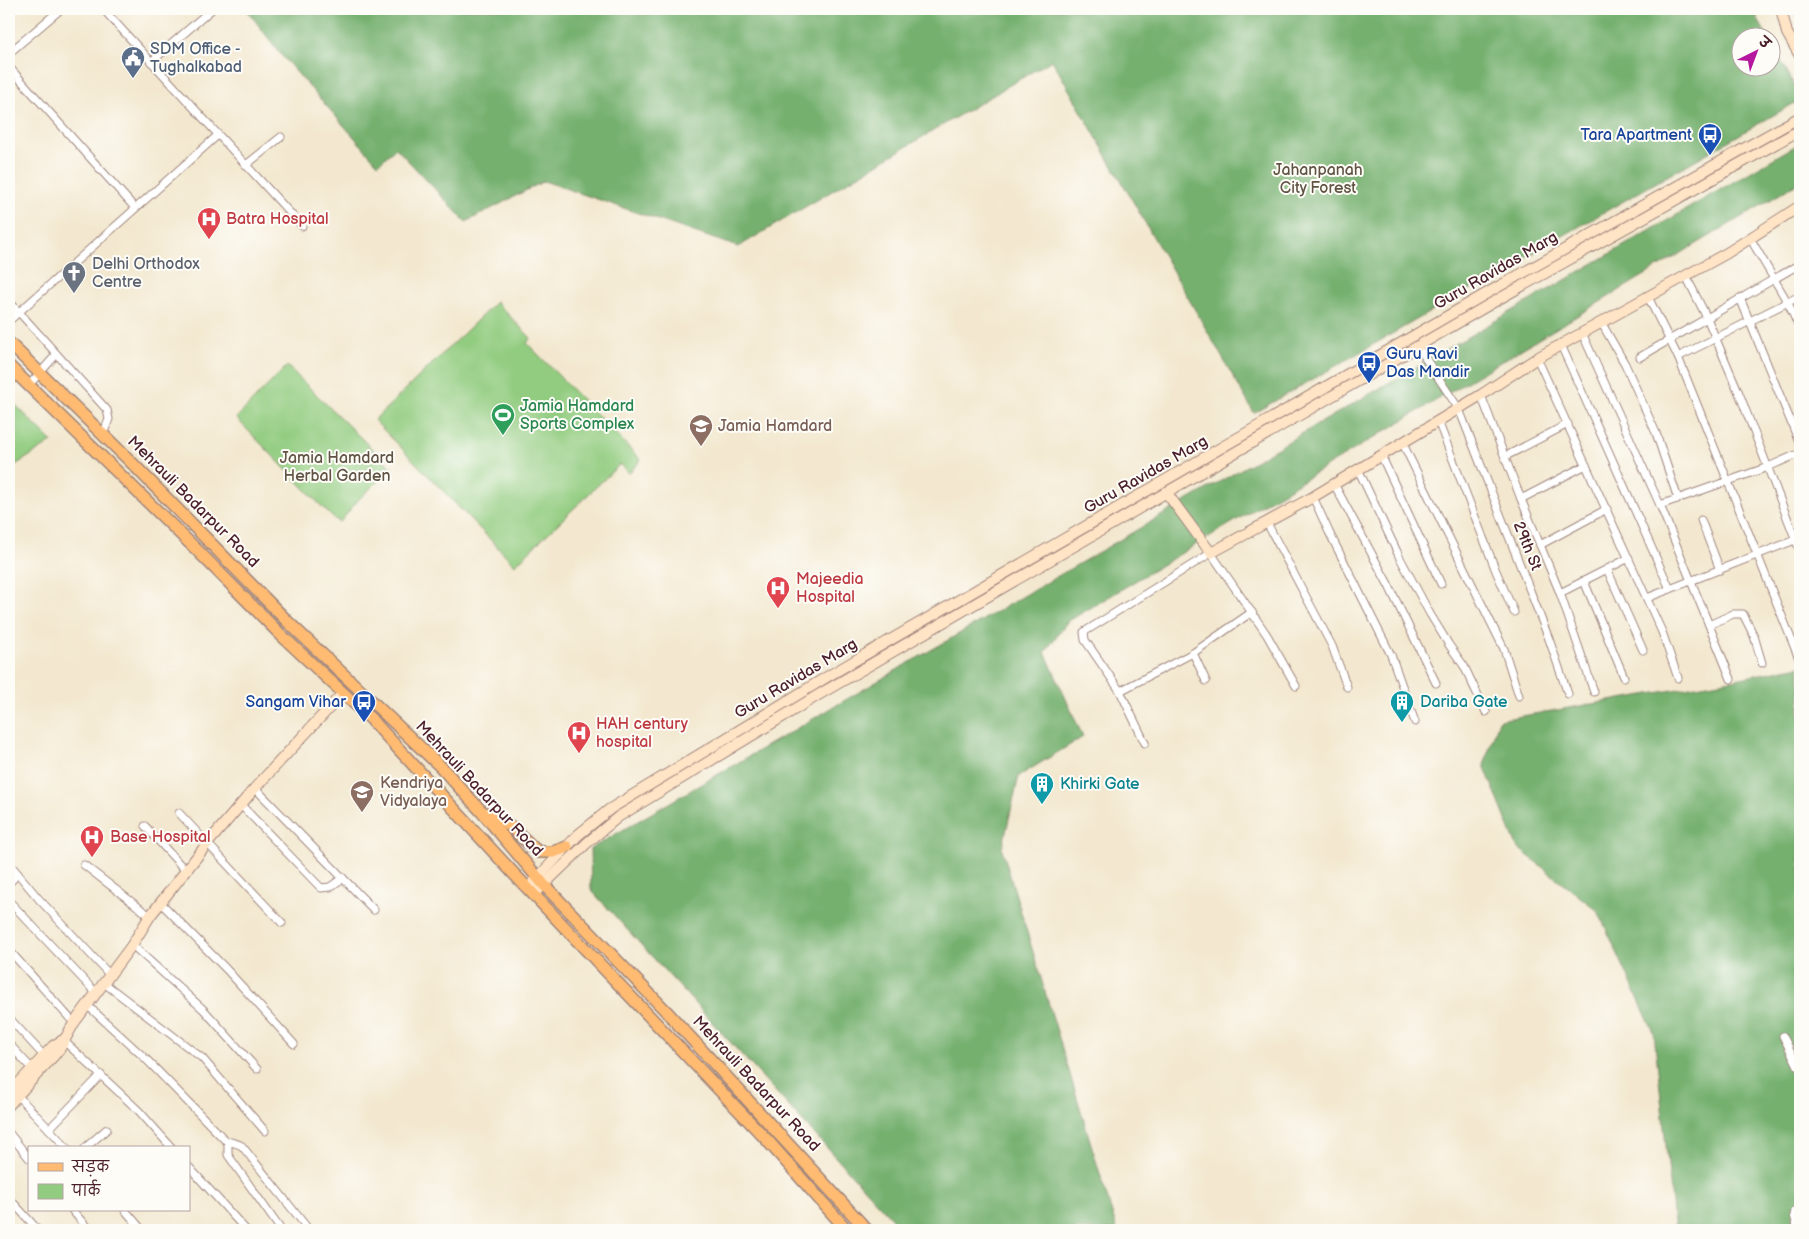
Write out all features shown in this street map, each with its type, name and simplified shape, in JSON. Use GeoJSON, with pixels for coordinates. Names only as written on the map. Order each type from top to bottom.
{"type":"FeatureCollection","features":[{"type":"Feature","properties":{"kind":"main road"},"geometry":{"type":"LineString","coordinates":[[1781,9],[1788,33],[1800,56]]}},
{"type":"Feature","properties":{"kind":"main road","name":"Guru Ravidas Marg"},"geometry":{"type":"LineString","coordinates":[[541,881],[567,847],[610,809],[830,675],[1489,292],[1800,116]]}},
{"type":"Feature","properties":{"kind":"main road","name":"Guru Ravidas Marg"},"geometry":{"type":"LineString","coordinates":[[531,891],[618,817],[820,694],[1417,346],[1800,130]]}},
{"type":"Feature","properties":{"kind":"main road"},"geometry":{"type":"LineString","coordinates":[[1166,492],[1211,553],[1313,497],[1459,409],[1537,358],[1686,276],[1799,210]]}},
{"type":"Feature","properties":{"kind":"main road","name":"Mehrauli Badarpur Road"},"geometry":{"type":"LineString","coordinates":[[9,343],[295,628],[441,767],[541,881],[666,1011],[867,1230]]}},
{"type":"Feature","properties":{"kind":"main road","name":"Mehrauli Badarpur Road"},"geometry":{"type":"LineString","coordinates":[[9,366],[286,639],[371,718],[531,891],[760,1133],[847,1230]]}},
{"type":"Feature","properties":{"kind":"main road"},"geometry":{"type":"LineString","coordinates":[[286,639],[295,628]]}},
{"type":"Feature","properties":{"kind":"main road"},"geometry":{"type":"LineString","coordinates":[[9,1105],[13,1095],[46,1058],[53,1046],[63,1040],[150,916],[207,844],[255,788],[343,693]]}},
{"type":"Feature","properties":{"kind":"main road"},"geometry":{"type":"LineString","coordinates":[[482,812],[502,820],[538,852],[553,852],[567,847]]}},
{"type":"Feature","properties":{"kind":"street"},"geometry":{"type":"LineString","coordinates":[[9,53],[61,9]]}},
{"type":"Feature","properties":{"kind":"street"},"geometry":{"type":"LineString","coordinates":[[103,9],[302,226]]}},
{"type":"Feature","properties":{"kind":"street"},"geometry":{"type":"LineString","coordinates":[[151,62],[212,9]]}},
{"type":"Feature","properties":{"kind":"street"},"geometry":{"type":"LineString","coordinates":[[9,67],[135,208]]}},
{"type":"Feature","properties":{"kind":"street"},"geometry":{"type":"LineString","coordinates":[[9,321],[218,135]]}},
{"type":"Feature","properties":{"kind":"street"},"geometry":{"type":"LineString","coordinates":[[246,165],[281,137]]}},
{"type":"Feature","properties":{"kind":"street"},"geometry":{"type":"LineString","coordinates":[[1750,238],[1788,303],[1798,316],[1800,329]]}},
{"type":"Feature","properties":{"kind":"street"},"geometry":{"type":"LineString","coordinates":[[1640,356],[1800,264]]}},
{"type":"Feature","properties":{"kind":"street"},"geometry":{"type":"LineString","coordinates":[[1686,276],[1716,339],[1798,539],[1800,551]]}},
{"type":"Feature","properties":{"kind":"street"},"geometry":{"type":"LineString","coordinates":[[1678,357],[1800,296]]}},
{"type":"Feature","properties":{"kind":"street"},"geometry":{"type":"LineString","coordinates":[[1648,297],[1678,357],[1800,660]]}},
{"type":"Feature","properties":{"kind":"street"},"geometry":{"type":"LineString","coordinates":[[1740,298],[1800,444]]}},
{"type":"Feature","properties":{"kind":"street"},"geometry":{"type":"LineString","coordinates":[[9,301],[107,410],[109,419],[103,435]]}},
{"type":"Feature","properties":{"kind":"street"},"geometry":{"type":"LineString","coordinates":[[1601,322],[1625,364],[1656,433],[1678,498]]}},
{"type":"Feature","properties":{"kind":"street"},"geometry":{"type":"LineString","coordinates":[[1582,333],[1660,505],[1731,679]]}},
{"type":"Feature","properties":{"kind":"street"},"geometry":{"type":"LineString","coordinates":[[1561,345],[1670,589]]}},
{"type":"Feature","properties":{"kind":"street","name":"29th St"},"geometry":{"type":"LineString","coordinates":[[1417,346],[1459,409],[1549,639],[1568,694]]}},
{"type":"Feature","properties":{"kind":"street"},"geometry":{"type":"LineString","coordinates":[[29,385],[56,355]]}},
{"type":"Feature","properties":{"kind":"street"},"geometry":{"type":"LineString","coordinates":[[1537,358],[1662,632],[1678,678]]}},
{"type":"Feature","properties":{"kind":"street"},"geometry":{"type":"LineString","coordinates":[[1481,395],[1560,593],[1594,692]]}},
{"type":"Feature","properties":{"kind":"street"},"geometry":{"type":"LineString","coordinates":[[1438,421],[1496,571],[1514,612]]}},
{"type":"Feature","properties":{"kind":"street"},"geometry":{"type":"LineString","coordinates":[[1506,456],[1568,424]]}},
{"type":"Feature","properties":{"kind":"street"},"geometry":{"type":"LineString","coordinates":[[1402,442],[1504,649],[1519,696]]}},
{"type":"Feature","properties":{"kind":"street"},"geometry":{"type":"LineString","coordinates":[[1660,505],[1768,467],[1800,453]]}},
{"type":"Feature","properties":{"kind":"street"},"geometry":{"type":"LineString","coordinates":[[1381,455],[1441,584]]}},
{"type":"Feature","properties":{"kind":"street"},"geometry":{"type":"LineString","coordinates":[[1521,499],[1586,465]]}},
{"type":"Feature","properties":{"kind":"street"},"geometry":{"type":"LineString","coordinates":[[1358,469],[1399,556],[1430,614],[1464,666],[1486,712]]}},
{"type":"Feature","properties":{"kind":"street"},"geometry":{"type":"LineString","coordinates":[[1334,484],[1388,584],[1436,683]]}},
{"type":"Feature","properties":{"kind":"street"},"geometry":{"type":"LineString","coordinates":[[1313,497],[1328,532],[1391,655],[1415,722]]}},
{"type":"Feature","properties":{"kind":"street"},"geometry":{"type":"LineString","coordinates":[[1540,545],[1607,509]]}},
{"type":"Feature","properties":{"kind":"street"},"geometry":{"type":"LineString","coordinates":[[1701,520],[1720,570]]}},
{"type":"Feature","properties":{"kind":"street"},"geometry":{"type":"LineString","coordinates":[[1266,523],[1332,646],[1347,687]]}},
{"type":"Feature","properties":{"kind":"street"},"geometry":{"type":"LineString","coordinates":[[1647,598],[1798,539]]}},
{"type":"Feature","properties":{"kind":"street"},"geometry":{"type":"LineString","coordinates":[[1145,743],[1120,691],[1085,640],[1084,632],[1211,553],[1277,650],[1296,686]]}},
{"type":"Feature","properties":{"kind":"street"},"geometry":{"type":"LineString","coordinates":[[1560,593],[1629,558]]}},
{"type":"Feature","properties":{"kind":"street"},"geometry":{"type":"LineString","coordinates":[[1607,569],[1643,650]]}},
{"type":"Feature","properties":{"kind":"street"},"geometry":{"type":"LineString","coordinates":[[1584,581],[1624,677]]}},
{"type":"Feature","properties":{"kind":"street"},"geometry":{"type":"LineString","coordinates":[[1120,691],[1193,653],[1252,612]]}},
{"type":"Feature","properties":{"kind":"street"},"geometry":{"type":"LineString","coordinates":[[1709,625],[1733,614],[1743,614],[1754,636],[1762,663]]}},
{"type":"Feature","properties":{"kind":"street"},"geometry":{"type":"LineString","coordinates":[[1193,653],[1206,681]]}},
{"type":"Feature","properties":{"kind":"street"},"geometry":{"type":"LineString","coordinates":[[255,788],[374,910]]}},
{"type":"Feature","properties":{"kind":"street"},"geometry":{"type":"LineString","coordinates":[[240,805],[321,888],[330,887],[343,878]]}},
{"type":"Feature","properties":{"kind":"street"},"geometry":{"type":"LineString","coordinates":[[179,813],[282,923]]}},
{"type":"Feature","properties":{"kind":"street"},"geometry":{"type":"LineString","coordinates":[[145,826],[186,871]]}},
{"type":"Feature","properties":{"kind":"street"},"geometry":{"type":"LineString","coordinates":[[9,863],[107,978],[202,1058],[265,1130]]}},
{"type":"Feature","properties":{"kind":"street"},"geometry":{"type":"LineString","coordinates":[[84,865],[150,916]]}},
{"type":"Feature","properties":{"kind":"street"},"geometry":{"type":"LineString","coordinates":[[9,883],[18,874]]}},
{"type":"Feature","properties":{"kind":"street"},"geometry":{"type":"LineString","coordinates":[[9,900],[96,993]]}},
{"type":"Feature","properties":{"kind":"street"},"geometry":{"type":"LineString","coordinates":[[161,903],[227,970],[294,1044]]}},
{"type":"Feature","properties":{"kind":"street"},"geometry":{"type":"LineString","coordinates":[[132,944],[204,1010],[257,1069]]}},
{"type":"Feature","properties":{"kind":"street"},"geometry":{"type":"LineString","coordinates":[[9,950],[74,1024]]}},
{"type":"Feature","properties":{"kind":"street"},"geometry":{"type":"LineString","coordinates":[[88,1005],[147,1060],[228,1142],[237,1143],[248,1152],[309,1230]]}},
{"type":"Feature","properties":{"kind":"street"},"geometry":{"type":"LineString","coordinates":[[9,1018],[46,1058]]}},
{"type":"Feature","properties":{"kind":"street"},"geometry":{"type":"LineString","coordinates":[[1783,1036],[1800,1070]]}},
{"type":"Feature","properties":{"kind":"street"},"geometry":{"type":"LineString","coordinates":[[63,1040],[139,1111],[170,1146]]}},
{"type":"Feature","properties":{"kind":"street"},"geometry":{"type":"LineString","coordinates":[[9,1044],[34,1071]]}},
{"type":"Feature","properties":{"kind":"street"},"geometry":{"type":"LineString","coordinates":[[49,1129],[100,1075]]}},
{"type":"Feature","properties":{"kind":"street"},"geometry":{"type":"LineString","coordinates":[[13,1095],[65,1146]]}},
{"type":"Feature","properties":{"kind":"street"},"geometry":{"type":"LineString","coordinates":[[87,1146],[107,1129]]}},
{"type":"Feature","properties":{"kind":"street"},"geometry":{"type":"LineString","coordinates":[[9,1133],[28,1157]]}},
{"type":"Feature","properties":{"kind":"street"},"geometry":{"type":"LineString","coordinates":[[228,1142],[228,1155],[281,1230]]}},
{"type":"Feature","properties":{"kind":"street"},"geometry":{"type":"LineString","coordinates":[[190,1167],[246,1230]]}},
{"type":"Feature","properties":{"kind":"street"},"geometry":{"type":"LineString","coordinates":[[9,1198],[38,1230]]}},
{"type":"Feature","properties":{"kind":"street"},"geometry":{"type":"LineString","coordinates":[[1798,1230],[1794,1215],[1795,1211],[1800,1208]]}},
{"type":"Feature","properties":{"kind":"street"},"geometry":{"type":"LineString","coordinates":[[74,1212],[89,1230]]}},
{"type":"Feature","properties":{"kind":"street"},"geometry":{"type":"LineString","coordinates":[[127,1212],[142,1230]]}},
{"type":"Feature","properties":{"kind":"green space","name":"Jahanpanah City Forest"},"geometry":{"type":"Polygon","coordinates":[[[246,9],[1758,9],[1757,18],[1763,28],[1732,28],[1732,78],[1782,78],[1782,63],[1800,96],[1800,100],[1254,413],[1052,60],[738,247],[544,181],[466,222],[396,148],[378,164],[282,56],[246,9]]]}},
{"type":"Feature","properties":{"kind":"green space"},"geometry":{"type":"Polygon","coordinates":[[[1800,143],[1800,182],[1067,622],[1045,652],[1083,737],[1019,776],[1002,849],[1117,1230],[902,1230],[591,890],[590,849],[1800,143]]]}},
{"type":"Feature","properties":{"kind":"green space","name":"Jamia Hamdard Sports Complex"},"geometry":{"type":"Polygon","coordinates":[[[496,302],[531,338],[527,343],[641,460],[629,473],[620,464],[515,565],[374,420],[496,302]]]}},
{"type":"Feature","properties":{"kind":"green space","name":"Jamia Hamdard Herbal Garden"},"geometry":{"type":"Polygon","coordinates":[[[287,366],[392,468],[359,499],[340,522],[333,518],[236,418],[287,366]]]}},
{"type":"Feature","properties":{"kind":"green space"},"geometry":{"type":"Polygon","coordinates":[[[9,398],[52,442],[9,469],[9,398]]]}},
{"type":"Feature","properties":{"kind":"green space"},"geometry":{"type":"Polygon","coordinates":[[[1800,666],[1800,1230],[1774,1230],[1768,1225],[1753,1230],[1675,1230],[1654,1033],[1598,911],[1517,847],[1484,765],[1499,720],[1731,680],[1800,666]]]}},
{"type":"Feature","properties":{"kind":"place","name":"SDM Office - Tughalkabad"},"geometry":{"type":"Point","coordinates":[133,79]}},
{"type":"Feature","properties":{"kind":"place","name":"Tara Apartment"},"geometry":{"type":"Point","coordinates":[1710,156]}},
{"type":"Feature","properties":{"kind":"place","name":"Batra Hospital"},"geometry":{"type":"Point","coordinates":[209,240]}},
{"type":"Feature","properties":{"kind":"place","name":"Delhi Orthodox Centre"},"geometry":{"type":"Point","coordinates":[74,294]}},
{"type":"Feature","properties":{"kind":"place","name":"Guru Ravi Das Mandir"},"geometry":{"type":"Point","coordinates":[1369,384]}},
{"type":"Feature","properties":{"kind":"place","name":"Jamia Hamdard Sports Complex"},"geometry":{"type":"Point","coordinates":[503,436]}},
{"type":"Feature","properties":{"kind":"place","name":"Jamia Hamdard"},"geometry":{"type":"Point","coordinates":[701,447]}},
{"type":"Feature","properties":{"kind":"place","name":"Majeedia Hospital"},"geometry":{"type":"Point","coordinates":[778,609]}},
{"type":"Feature","properties":{"kind":"place","name":"Sangam Vihar"},"geometry":{"type":"Point","coordinates":[364,723]}},
{"type":"Feature","properties":{"kind":"place","name":"Dariba Gate"},"geometry":{"type":"Point","coordinates":[1402,723]}},
{"type":"Feature","properties":{"kind":"place","name":"HAH century hospital"},"geometry":{"type":"Point","coordinates":[579,754]}},
{"type":"Feature","properties":{"kind":"place","name":"Khirki Gate"},"geometry":{"type":"Point","coordinates":[1042,805]}},
{"type":"Feature","properties":{"kind":"place","name":"Kendriya Vidyalaya"},"geometry":{"type":"Point","coordinates":[362,813]}},
{"type":"Feature","properties":{"kind":"place","name":"Base Hospital"},"geometry":{"type":"Point","coordinates":[92,858]}}]}
